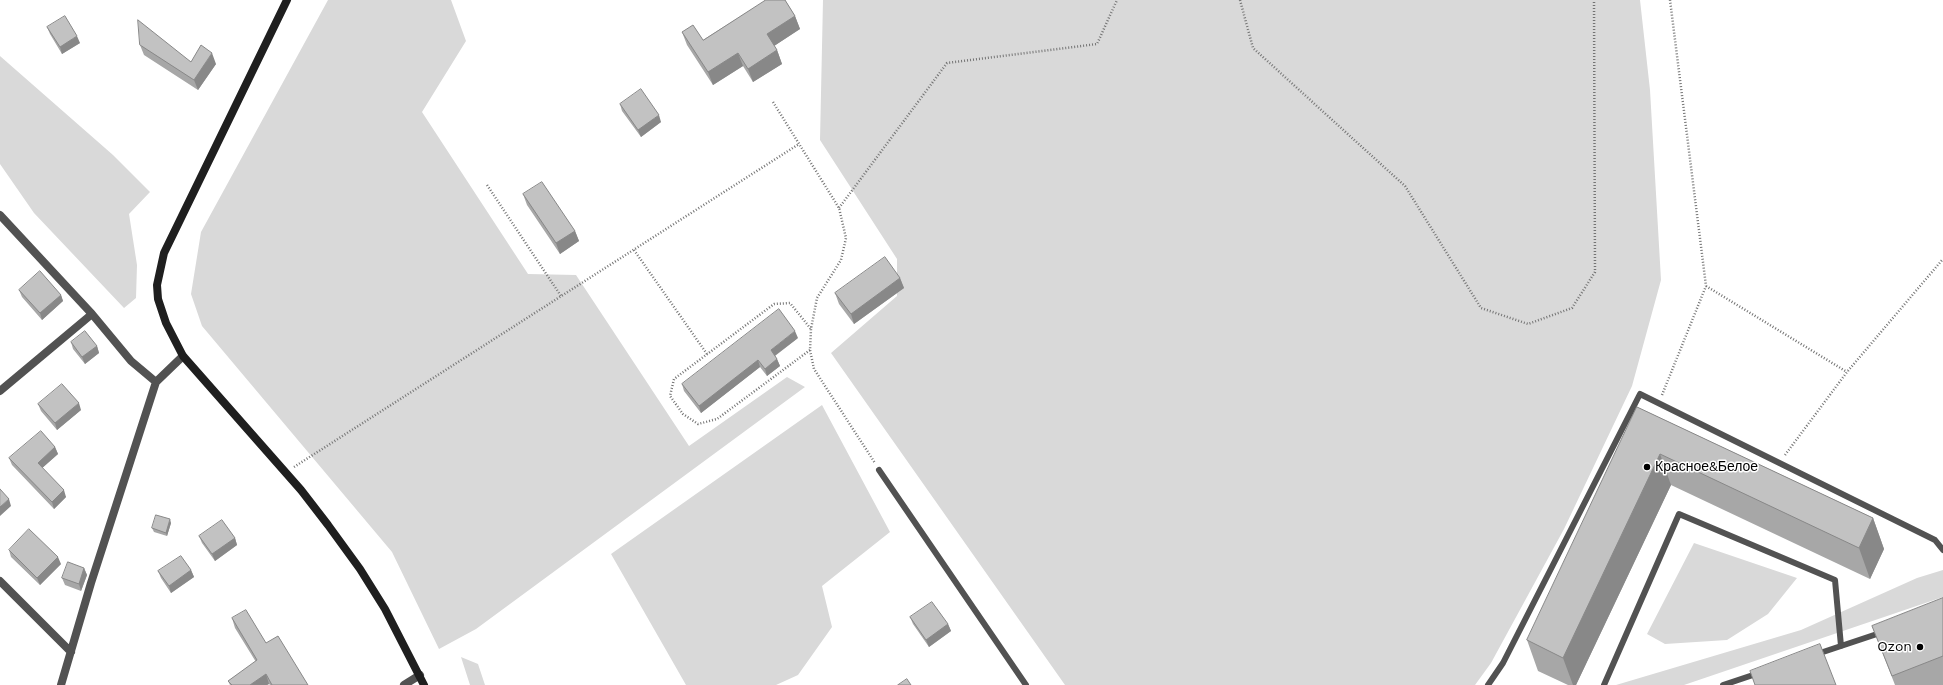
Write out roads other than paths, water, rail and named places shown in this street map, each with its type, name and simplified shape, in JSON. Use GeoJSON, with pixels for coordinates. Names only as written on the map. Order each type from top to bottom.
{"type":"FeatureCollection","features":[{"type":"Feature","properties":{"kind":"main road"},"geometry":{"type":"LineString","coordinates":[[287,0],[164,253],[157,285],[158,299],[166,323],[183,356],[285,472],[328,525],[360,569],[401,638],[424,685]]}},
{"type":"Feature","properties":{"kind":"street"},"geometry":{"type":"LineString","coordinates":[[0,215],[92,314],[131,361],[156,382]]}},
{"type":"Feature","properties":{"kind":"street"},"geometry":{"type":"LineString","coordinates":[[0,391],[92,314]]}},
{"type":"Feature","properties":{"kind":"street"},"geometry":{"type":"LineString","coordinates":[[61,685],[91,583],[156,382],[183,356]]}},
{"type":"Feature","properties":{"kind":"street"},"geometry":{"type":"LineString","coordinates":[[0,581],[71,652]]}},
{"type":"Feature","properties":{"kind":"street"},"geometry":{"type":"LineString","coordinates":[[404,685],[420,675]]}},
{"type":"Feature","properties":{"kind":"lane"},"geometry":{"type":"LineString","coordinates":[[1488,685],[1503,663],[1640,394],[1935,540],[1943,550]]}},
{"type":"Feature","properties":{"kind":"lane"},"geometry":{"type":"LineString","coordinates":[[879,470],[1026,685]]}},
{"type":"Feature","properties":{"kind":"lane"},"geometry":{"type":"LineString","coordinates":[[1604,685],[1679,514],[1834,580],[1841,646]]}},
{"type":"Feature","properties":{"kind":"lane"},"geometry":{"type":"LineString","coordinates":[[1812,656],[1892,629]]}},
{"type":"Feature","properties":{"kind":"lane"},"geometry":{"type":"LineString","coordinates":[[1723,685],[1767,670]]}},
{"type":"Feature","properties":{"kind":"place","name":"Красное&Белое"},"geometry":{"type":"Point","coordinates":[1647,467]}},
{"type":"Feature","properties":{"kind":"place","name":"Ozon"},"geometry":{"type":"Point","coordinates":[1920,647]}}]}
